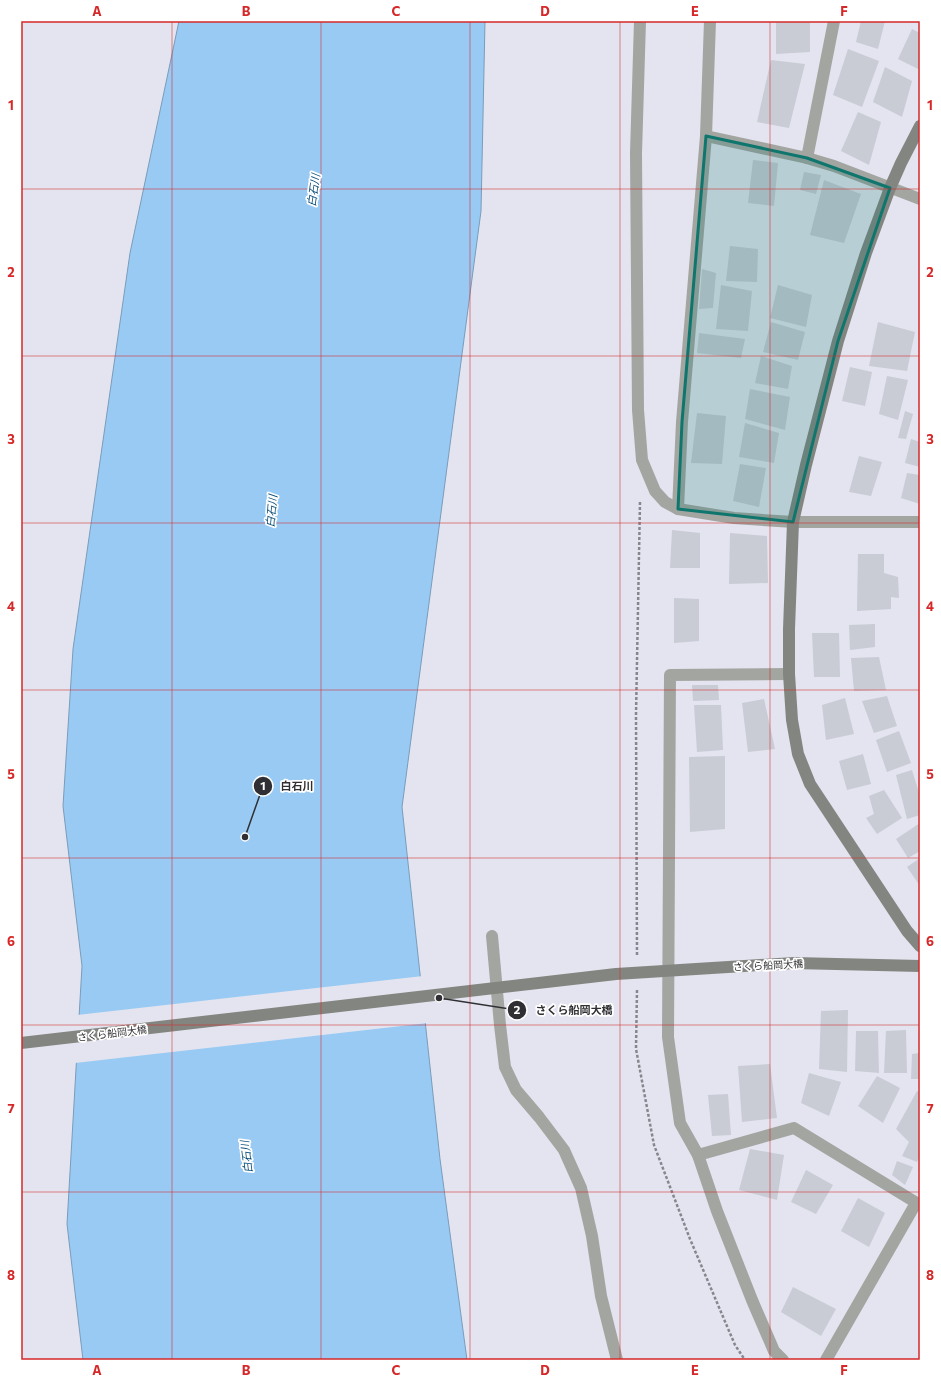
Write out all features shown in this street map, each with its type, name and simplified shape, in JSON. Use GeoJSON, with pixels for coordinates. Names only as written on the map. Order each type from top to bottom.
{"type":"FeatureCollection","features":[{"type":"Feature","properties":{"kind":"main road"},"geometry":{"type":"LineString","coordinates":[[920,126],[890,188],[866,253],[838,341],[806,464],[793,522],[789,628],[789,674],[792,720],[798,754],[810,784],[907,931],[920,946]]}},
{"type":"Feature","properties":{"kind":"main road","name":"さくら船岡大橋"},"geometry":{"type":"LineString","coordinates":[[21,1043],[616,974],[794,963],[920,966]]}},
{"type":"Feature","properties":{"kind":"street"},"geometry":{"type":"LineString","coordinates":[[640,21],[636,153],[638,402],[642,460],[655,491],[665,502],[678,509],[734,518],[793,522],[920,522]]}},
{"type":"Feature","properties":{"kind":"street"},"geometry":{"type":"LineString","coordinates":[[678,509],[682,422],[706,136],[710,21]]}},
{"type":"Feature","properties":{"kind":"street"},"geometry":{"type":"LineString","coordinates":[[807,158],[834,21]]}},
{"type":"Feature","properties":{"kind":"street"},"geometry":{"type":"LineString","coordinates":[[706,136],[807,158],[859,174],[920,199]]}},
{"type":"Feature","properties":{"kind":"street"},"geometry":{"type":"LineString","coordinates":[[783,1360],[774,1351],[717,1211],[698,1155],[680,1123],[668,1037],[670,675],[789,674]]}},
{"type":"Feature","properties":{"kind":"street"},"geometry":{"type":"LineString","coordinates":[[492,936],[505,1067],[516,1090],[564,1150],[580,1188],[592,1236],[601,1296],[617,1360]]}},
{"type":"Feature","properties":{"kind":"street"},"geometry":{"type":"LineString","coordinates":[[698,1155],[794,1128],[918,1204],[826,1360]]}},
{"type":"Feature","properties":{"kind":"highlighted area"},"geometry":{"type":"Polygon","coordinates":[[[706,136],[807,158],[890,188],[838,341],[793,522],[678,509],[682,422],[706,136]]]}},
{"type":"Feature","properties":{"kind":"water"},"geometry":{"type":"Polygon","coordinates":[[[179,21],[485,21],[481,211],[402,807],[440,1159],[467,1360],[83,1360],[67,1224],[82,966],[63,806],[73,649],[130,253],[179,21]]]}},
{"type":"Feature","properties":{"kind":"pier"},"geometry":{"type":"Polygon","coordinates":[[[423,976],[428,1023],[75,1063],[77,1015],[423,976]]]}},
{"type":"Feature","properties":{"kind":"building"},"geometry":{"type":"Polygon","coordinates":[[[776,21],[810,21],[810,52],[776,54],[776,21]]]}},
{"type":"Feature","properties":{"kind":"building"},"geometry":{"type":"Polygon","coordinates":[[[861,21],[885,21],[878,49],[856,42],[861,21]]]}},
{"type":"Feature","properties":{"kind":"building"},"geometry":{"type":"Polygon","coordinates":[[[912,29],[920,33],[920,70],[898,59],[912,29]]]}},
{"type":"Feature","properties":{"kind":"building"},"geometry":{"type":"Polygon","coordinates":[[[848,49],[879,61],[862,107],[833,95],[848,49]]]}},
{"type":"Feature","properties":{"kind":"building"},"geometry":{"type":"Polygon","coordinates":[[[771,60],[805,64],[789,128],[757,122],[771,60]]]}},
{"type":"Feature","properties":{"kind":"building"},"geometry":{"type":"Polygon","coordinates":[[[885,67],[912,81],[902,117],[873,102],[885,67]]]}},
{"type":"Feature","properties":{"kind":"building"},"geometry":{"type":"Polygon","coordinates":[[[858,112],[881,122],[869,165],[841,151],[858,112]]]}},
{"type":"Feature","properties":{"kind":"building"},"geometry":{"type":"Polygon","coordinates":[[[753,160],[778,163],[774,206],[748,203],[753,160]]]}},
{"type":"Feature","properties":{"kind":"building"},"geometry":{"type":"Polygon","coordinates":[[[804,172],[821,175],[816,194],[800,190],[804,172]]]}},
{"type":"Feature","properties":{"kind":"building"},"geometry":{"type":"Polygon","coordinates":[[[824,180],[861,194],[844,243],[810,235],[824,180]]]}},
{"type":"Feature","properties":{"kind":"building"},"geometry":{"type":"Polygon","coordinates":[[[730,246],[758,249],[757,282],[726,281],[730,246]]]}},
{"type":"Feature","properties":{"kind":"building"},"geometry":{"type":"Polygon","coordinates":[[[702,269],[716,273],[713,308],[699,309],[702,269]]]}},
{"type":"Feature","properties":{"kind":"building"},"geometry":{"type":"Polygon","coordinates":[[[721,285],[752,291],[748,331],[716,329],[721,285]]]}},
{"type":"Feature","properties":{"kind":"building"},"geometry":{"type":"Polygon","coordinates":[[[778,285],[812,295],[806,327],[770,318],[778,285]]]}},
{"type":"Feature","properties":{"kind":"building"},"geometry":{"type":"Polygon","coordinates":[[[771,322],[805,332],[798,360],[763,352],[771,322]]]}},
{"type":"Feature","properties":{"kind":"building"},"geometry":{"type":"Polygon","coordinates":[[[878,322],[915,332],[907,371],[869,366],[878,322]]]}},
{"type":"Feature","properties":{"kind":"building"},"geometry":{"type":"Polygon","coordinates":[[[699,333],[745,339],[741,358],[697,353],[699,333]]]}},
{"type":"Feature","properties":{"kind":"building"},"geometry":{"type":"Polygon","coordinates":[[[761,356],[792,366],[788,389],[755,383],[761,356]]]}},
{"type":"Feature","properties":{"kind":"building"},"geometry":{"type":"Polygon","coordinates":[[[850,367],[872,372],[865,406],[842,401],[850,367]]]}},
{"type":"Feature","properties":{"kind":"building"},"geometry":{"type":"Polygon","coordinates":[[[887,376],[908,380],[898,420],[879,414],[887,376]]]}},
{"type":"Feature","properties":{"kind":"building"},"geometry":{"type":"Polygon","coordinates":[[[750,389],[790,397],[785,430],[745,419],[750,389]]]}},
{"type":"Feature","properties":{"kind":"building"},"geometry":{"type":"Polygon","coordinates":[[[905,411],[913,414],[906,439],[898,438],[905,411]]]}},
{"type":"Feature","properties":{"kind":"building"},"geometry":{"type":"Polygon","coordinates":[[[697,413],[726,416],[722,464],[691,463],[697,413]]]}},
{"type":"Feature","properties":{"kind":"building"},"geometry":{"type":"Polygon","coordinates":[[[745,423],[779,433],[774,463],[739,457],[745,423]]]}},
{"type":"Feature","properties":{"kind":"building"},"geometry":{"type":"Polygon","coordinates":[[[911,439],[920,442],[920,467],[905,463],[911,439]]]}},
{"type":"Feature","properties":{"kind":"building"},"geometry":{"type":"Polygon","coordinates":[[[859,456],[882,462],[871,496],[849,492],[859,456]]]}},
{"type":"Feature","properties":{"kind":"building"},"geometry":{"type":"Polygon","coordinates":[[[740,464],[766,468],[759,507],[733,501],[740,464]]]}},
{"type":"Feature","properties":{"kind":"building"},"geometry":{"type":"Polygon","coordinates":[[[907,473],[920,475],[920,504],[901,498],[907,473]]]}},
{"type":"Feature","properties":{"kind":"building"},"geometry":{"type":"Polygon","coordinates":[[[672,530],[700,533],[700,568],[670,568],[672,530]]]}},
{"type":"Feature","properties":{"kind":"building"},"geometry":{"type":"Polygon","coordinates":[[[730,533],[767,536],[768,583],[729,584],[730,533]]]}},
{"type":"Feature","properties":{"kind":"building"},"geometry":{"type":"Polygon","coordinates":[[[858,554],[884,554],[884,573],[898,577],[899,598],[891,597],[891,609],[857,611],[858,554]]]}},
{"type":"Feature","properties":{"kind":"building"},"geometry":{"type":"Polygon","coordinates":[[[674,598],[699,599],[699,641],[674,643],[674,598]]]}},
{"type":"Feature","properties":{"kind":"building"},"geometry":{"type":"Polygon","coordinates":[[[875,624],[875,647],[850,650],[849,625],[875,624]]]}},
{"type":"Feature","properties":{"kind":"building"},"geometry":{"type":"Polygon","coordinates":[[[812,633],[839,633],[840,677],[814,677],[812,633]]]}},
{"type":"Feature","properties":{"kind":"building"},"geometry":{"type":"Polygon","coordinates":[[[879,657],[886,690],[854,691],[851,658],[879,657]]]}},
{"type":"Feature","properties":{"kind":"building"},"geometry":{"type":"Polygon","coordinates":[[[692,685],[718,685],[719,700],[693,701],[692,685]]]}},
{"type":"Feature","properties":{"kind":"building"},"geometry":{"type":"Polygon","coordinates":[[[887,696],[897,726],[874,733],[862,701],[887,696]]]}},
{"type":"Feature","properties":{"kind":"building"},"geometry":{"type":"Polygon","coordinates":[[[845,698],[854,734],[826,740],[822,705],[845,698]]]}},
{"type":"Feature","properties":{"kind":"building"},"geometry":{"type":"Polygon","coordinates":[[[764,699],[775,749],[748,752],[742,703],[764,699]]]}},
{"type":"Feature","properties":{"kind":"building"},"geometry":{"type":"Polygon","coordinates":[[[694,705],[721,705],[723,750],[697,752],[694,705]]]}},
{"type":"Feature","properties":{"kind":"building"},"geometry":{"type":"Polygon","coordinates":[[[899,731],[911,763],[887,772],[876,740],[899,731]]]}},
{"type":"Feature","properties":{"kind":"building"},"geometry":{"type":"Polygon","coordinates":[[[863,754],[871,784],[847,790],[839,761],[863,754]]]}},
{"type":"Feature","properties":{"kind":"building"},"geometry":{"type":"Polygon","coordinates":[[[725,756],[725,829],[690,832],[689,757],[725,756]]]}},
{"type":"Feature","properties":{"kind":"building"},"geometry":{"type":"Polygon","coordinates":[[[912,770],[920,796],[920,815],[907,819],[896,775],[912,770]]]}},
{"type":"Feature","properties":{"kind":"building"},"geometry":{"type":"Polygon","coordinates":[[[884,790],[902,818],[877,834],[866,818],[874,814],[869,796],[884,790]]]}},
{"type":"Feature","properties":{"kind":"building"},"geometry":{"type":"Polygon","coordinates":[[[920,823],[920,851],[908,858],[896,839],[920,823]]]}},
{"type":"Feature","properties":{"kind":"building"},"geometry":{"type":"Polygon","coordinates":[[[920,858],[920,886],[907,867],[920,858]]]}},
{"type":"Feature","properties":{"kind":"building"},"geometry":{"type":"Polygon","coordinates":[[[848,1010],[847,1072],[819,1069],[821,1011],[848,1010]]]}},
{"type":"Feature","properties":{"kind":"building"},"geometry":{"type":"Polygon","coordinates":[[[906,1030],[907,1073],[884,1073],[886,1031],[906,1030]]]}},
{"type":"Feature","properties":{"kind":"building"},"geometry":{"type":"Polygon","coordinates":[[[856,1031],[878,1031],[879,1073],[855,1071],[856,1031]]]}},
{"type":"Feature","properties":{"kind":"building"},"geometry":{"type":"Polygon","coordinates":[[[920,1053],[920,1079],[911,1079],[912,1054],[920,1053]]]}},
{"type":"Feature","properties":{"kind":"building"},"geometry":{"type":"Polygon","coordinates":[[[770,1064],[777,1118],[742,1122],[738,1066],[770,1064]]]}},
{"type":"Feature","properties":{"kind":"building"},"geometry":{"type":"Polygon","coordinates":[[[809,1073],[841,1082],[829,1116],[801,1103],[809,1073]]]}},
{"type":"Feature","properties":{"kind":"building"},"geometry":{"type":"Polygon","coordinates":[[[877,1076],[900,1088],[883,1123],[858,1106],[877,1076]]]}},
{"type":"Feature","properties":{"kind":"building"},"geometry":{"type":"Polygon","coordinates":[[[917,1091],[920,1093],[920,1156],[917,1162],[902,1156],[909,1142],[896,1129],[917,1091]]]}},
{"type":"Feature","properties":{"kind":"building"},"geometry":{"type":"Polygon","coordinates":[[[728,1094],[731,1135],[712,1136],[708,1095],[728,1094]]]}},
{"type":"Feature","properties":{"kind":"building"},"geometry":{"type":"Polygon","coordinates":[[[750,1149],[784,1155],[777,1200],[739,1190],[750,1149]]]}},
{"type":"Feature","properties":{"kind":"building"},"geometry":{"type":"Polygon","coordinates":[[[897,1161],[913,1167],[905,1185],[892,1175],[897,1161]]]}},
{"type":"Feature","properties":{"kind":"building"},"geometry":{"type":"Polygon","coordinates":[[[806,1170],[833,1185],[816,1214],[791,1202],[806,1170]]]}},
{"type":"Feature","properties":{"kind":"building"},"geometry":{"type":"Polygon","coordinates":[[[858,1198],[885,1213],[869,1247],[841,1231],[858,1198]]]}},
{"type":"Feature","properties":{"kind":"building"},"geometry":{"type":"Polygon","coordinates":[[[793,1287],[836,1309],[821,1336],[781,1312],[793,1287]]]}},
{"type":"Feature","properties":{"kind":"place","name":"白石川"},"geometry":{"type":"Point","coordinates":[245,837]}},
{"type":"Feature","properties":{"kind":"place","name":"さくら船岡大橋"},"geometry":{"type":"Point","coordinates":[439,998]}}]}
